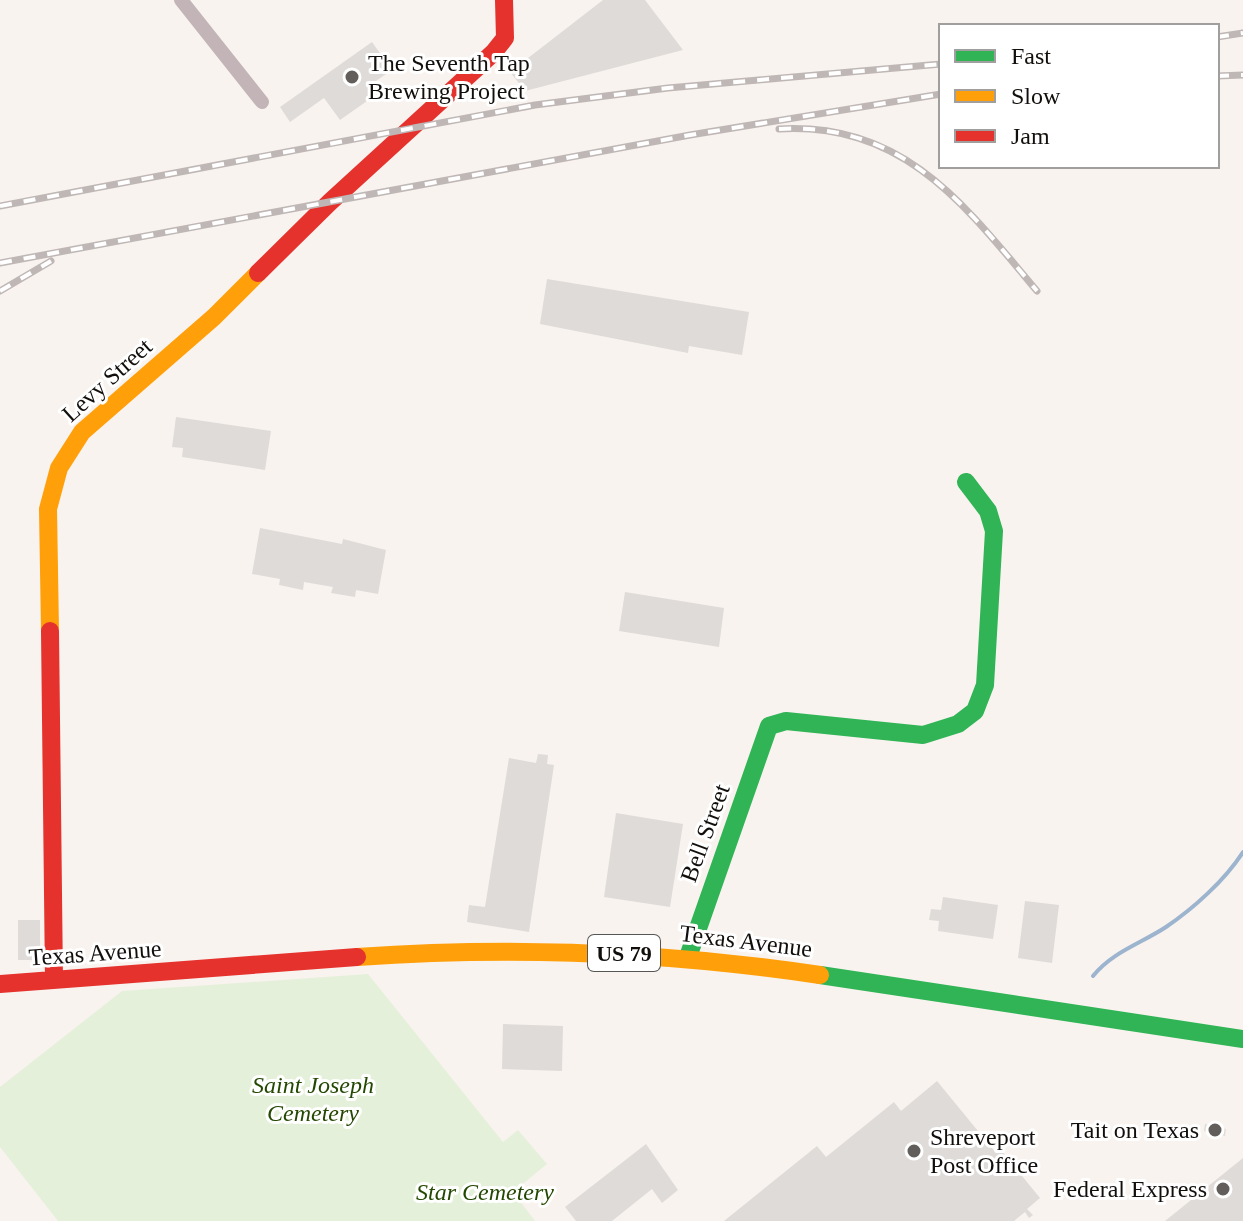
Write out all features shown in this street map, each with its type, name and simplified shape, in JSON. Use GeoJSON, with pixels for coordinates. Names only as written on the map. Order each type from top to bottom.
{"type":"FeatureCollection","features":[{"type":"Feature","properties":{"kind":"street"},"geometry":{"type":"LineString","coordinates":[[181,0],[262,102]]}},
{"type":"Feature","properties":{"kind":"street","name":"Levy Street"},"geometry":{"type":"LineString","coordinates":[[54,980],[48,509],[59,468],[82,432],[214,317],[330,202],[493,53],[505,38],[504,0]]}},
{"type":"Feature","properties":{"kind":"street","name":"Bell Street"},"geometry":{"type":"LineString","coordinates":[[688,957],[769,726],[786,721],[923,735],[943,731],[975,711],[985,685],[994,531],[988,511],[966,482]]}},
{"type":"Feature","properties":{"kind":"street","name":"Texas Avenue"},"geometry":{"type":"LineString","coordinates":[[0,984],[454,950],[688,957],[1243,1039]]}},
{"type":"Feature","properties":{"kind":"green space","name":"Saint Joseph Cemetery"},"geometry":{"type":"Polygon","coordinates":[[[368,974],[503,1142],[518,1130],[547,1164],[513,1192],[535,1221],[58,1221],[0,1147],[0,1087],[122,991],[368,974]]]}},
{"type":"Feature","properties":{"kind":"building"},"geometry":{"type":"Polygon","coordinates":[[[603,0],[645,0],[683,50],[525,91],[510,72],[603,0]]]}},
{"type":"Feature","properties":{"kind":"building","name":"The Seventh Tap Brewing Project"},"geometry":{"type":"Polygon","coordinates":[[[372,42],[392,70],[370,85],[377,94],[340,120],[324,98],[290,122],[280,107],[372,42]]]}},
{"type":"Feature","properties":{"kind":"building"},"geometry":{"type":"Polygon","coordinates":[[[547,279],[749,312],[742,355],[689,346],[688,353],[540,324],[547,279]]]}},
{"type":"Feature","properties":{"kind":"building"},"geometry":{"type":"Polygon","coordinates":[[[176,417],[271,431],[265,470],[182,457],[183,448],[172,447],[176,417]]]}},
{"type":"Feature","properties":{"kind":"building"},"geometry":{"type":"Polygon","coordinates":[[[260,528],[342,544],[343,539],[386,550],[378,594],[356,590],[355,597],[331,593],[333,587],[304,582],[303,590],[279,585],[280,579],[252,574],[260,528]]]}},
{"type":"Feature","properties":{"kind":"building"},"geometry":{"type":"Polygon","coordinates":[[[625,592],[724,608],[719,647],[619,631],[625,592]]]}},
{"type":"Feature","properties":{"kind":"building"},"geometry":{"type":"Polygon","coordinates":[[[538,754],[548,755],[547,764],[554,765],[529,932],[467,922],[469,905],[485,907],[509,758],[536,763],[538,754]]]}},
{"type":"Feature","properties":{"kind":"building"},"geometry":{"type":"Polygon","coordinates":[[[616,813],[683,824],[670,907],[604,897],[616,813]]]}},
{"type":"Feature","properties":{"kind":"building"},"geometry":{"type":"Polygon","coordinates":[[[943,897],[998,905],[993,939],[938,931],[939,921],[929,920],[931,909],[941,910],[943,897]]]}},
{"type":"Feature","properties":{"kind":"building"},"geometry":{"type":"Polygon","coordinates":[[[1025,901],[1059,905],[1052,963],[1018,958],[1025,901]]]}},
{"type":"Feature","properties":{"kind":"building"},"geometry":{"type":"Polygon","coordinates":[[[18,920],[40,920],[40,960],[18,960],[18,920]]]}},
{"type":"Feature","properties":{"kind":"building"},"geometry":{"type":"Polygon","coordinates":[[[503,1024],[563,1026],[562,1071],[502,1069],[503,1024]]]}},
{"type":"Feature","properties":{"kind":"building","name":"Shreveport Post Office"},"geometry":{"type":"Polygon","coordinates":[[[937,1081],[996,1153],[1000,1149],[1040,1198],[1027,1209],[1033,1215],[1029,1218],[1025,1212],[1014,1221],[724,1221],[817,1146],[826,1157],[894,1102],[901,1111],[937,1081]]]}},
{"type":"Feature","properties":{"kind":"building","name":"Tait on Texas"},"geometry":{"type":"Polygon","coordinates":[[[1205,1124],[1226,1129],[1225,1136],[1204,1131],[1205,1124]]]}},
{"type":"Feature","properties":{"kind":"building"},"geometry":{"type":"Polygon","coordinates":[[[646,1144],[678,1190],[662,1203],[652,1189],[612,1221],[576,1221],[565,1207],[646,1144]]]}},
{"type":"Feature","properties":{"kind":"building","name":"Federal Express"},"geometry":{"type":"Polygon","coordinates":[[[1243,1158],[1243,1221],[1165,1221],[1243,1158]]]}},
{"type":"Feature","properties":{"kind":"waterway"},"geometry":{"type":"LineString","coordinates":[[1093,976],[1118,954],[1166,927],[1187,911],[1218,883],[1243,852]]}},
{"type":"Feature","properties":{"kind":"railway"},"geometry":{"type":"LineString","coordinates":[[1219,37],[1243,33]]}},
{"type":"Feature","properties":{"kind":"railway"},"geometry":{"type":"LineString","coordinates":[[0,206],[535,105],[668,88],[939,64]]}},
{"type":"Feature","properties":{"kind":"railway"},"geometry":{"type":"LineString","coordinates":[[1219,76],[1243,75]]}},
{"type":"Feature","properties":{"kind":"railway"},"geometry":{"type":"LineString","coordinates":[[0,263],[690,135],[939,94]]}},
{"type":"Feature","properties":{"kind":"railway"},"geometry":{"type":"LineString","coordinates":[[779,129],[823,130],[862,139],[897,155],[928,175],[957,200],[1037,291]]}},
{"type":"Feature","properties":{"kind":"railway"},"geometry":{"type":"LineString","coordinates":[[0,291],[51,261]]}},
{"type":"Feature","properties":{"kind":"traffic: fast"},"geometry":{"type":"LineString","coordinates":[[688,957],[769,726],[786,721],[923,735],[958,724],[975,711],[985,685],[994,531],[988,511],[966,482]]}},
{"type":"Feature","properties":{"kind":"traffic: fast"},"geometry":{"type":"LineString","coordinates":[[820,975],[1243,1039]]}},
{"type":"Feature","properties":{"kind":"traffic: slow"},"geometry":{"type":"LineString","coordinates":[[50,631],[48,509],[59,468],[82,432],[214,317],[258,273]]}},
{"type":"Feature","properties":{"kind":"traffic: slow"},"geometry":{"type":"LineString","coordinates":[[357,957],[473,952],[589,953],[704,961],[820,975]]}},
{"type":"Feature","properties":{"kind":"traffic: jam"},"geometry":{"type":"LineString","coordinates":[[258,273],[330,202],[493,53],[505,38],[504,0]]}},
{"type":"Feature","properties":{"kind":"traffic: jam"},"geometry":{"type":"LineString","coordinates":[[50,631],[54,980]]}},
{"type":"Feature","properties":{"kind":"traffic: jam"},"geometry":{"type":"LineString","coordinates":[[0,984],[357,957]]}},
{"type":"Feature","properties":{"kind":"place","name":"The Seventh Tap Brewing Project"},"geometry":{"type":"Point","coordinates":[352,77]}},
{"type":"Feature","properties":{"kind":"place","name":"Tait on Texas"},"geometry":{"type":"Point","coordinates":[1215,1130]}},
{"type":"Feature","properties":{"kind":"place","name":"Shreveport Post Office"},"geometry":{"type":"Point","coordinates":[914,1151]}},
{"type":"Feature","properties":{"kind":"place","name":"Federal Express"},"geometry":{"type":"Point","coordinates":[1223,1189]}},
{"type":"Feature","properties":{"kind":"park label","name":"Star Cemetery"},"geometry":{"type":"Point","coordinates":[485,1192]}}]}
